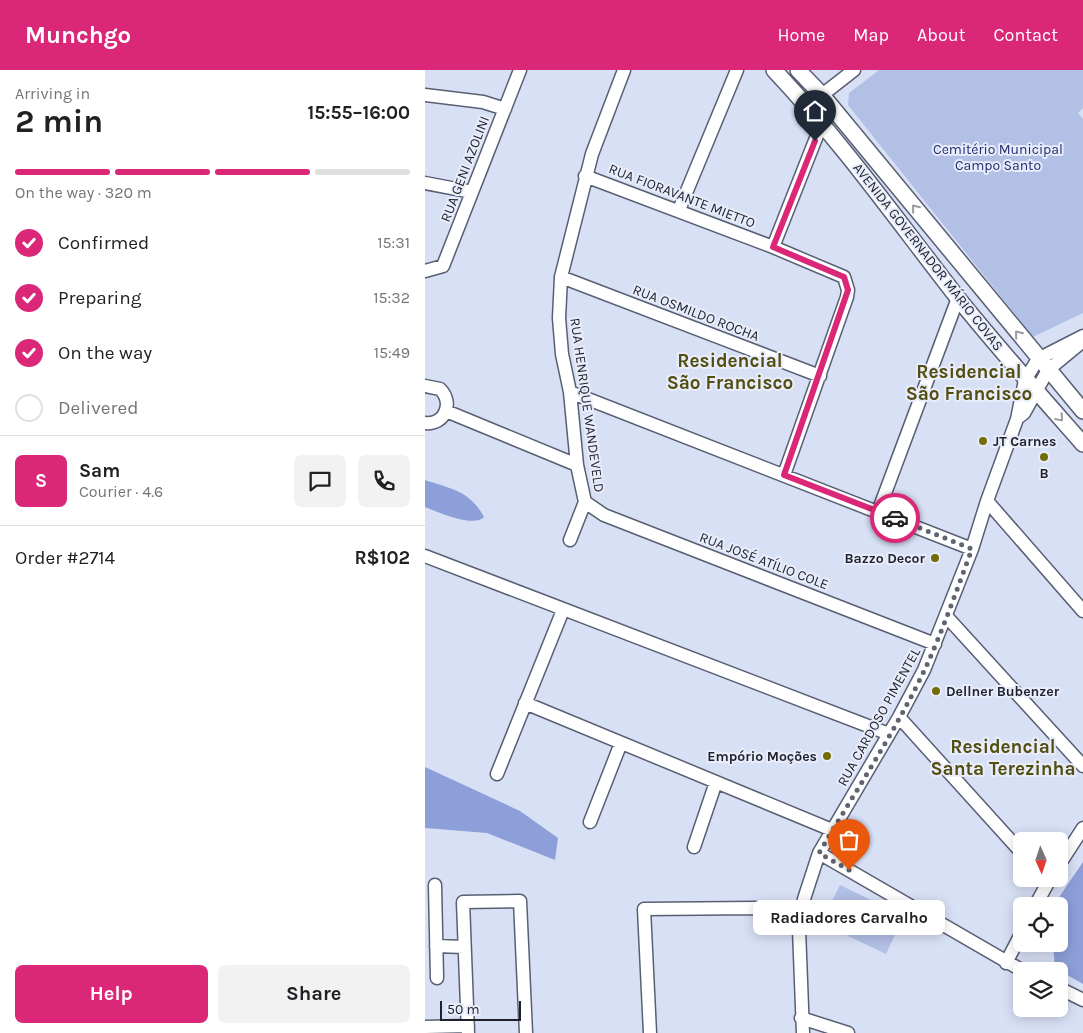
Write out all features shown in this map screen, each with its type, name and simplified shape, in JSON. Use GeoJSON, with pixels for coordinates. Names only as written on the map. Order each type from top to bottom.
{"type":"FeatureCollection","features":[{"type":"Feature","properties":{"kind":"main road","name":"AVENIDA GOVERNADOR MÁRIO COVAS"},"geometry":{"type":"LineString","coordinates":[[774,70],[822,123],[958,298],[1083,444]]}},
{"type":"Feature","properties":{"kind":"main road","name":"AVENIDA GOVERNADOR MÁRIO COVAS"},"geometry":{"type":"LineString","coordinates":[[798,70],[822,95],[1043,365],[1083,411]]}},
{"type":"Feature","properties":{"kind":"street","name":"RUA GENI AZOLINI"},"geometry":{"type":"LineString","coordinates":[[428,271],[443,266],[520,70]]}},
{"type":"Feature","properties":{"kind":"street","name":"RUA HENRIQUE WANDEVELD"},"geometry":{"type":"LineString","coordinates":[[570,540],[585,502],[577,465],[570,392],[562,354],[559,318],[561,278],[585,176],[624,70]]}},
{"type":"Feature","properties":{"kind":"street"},"geometry":{"type":"LineString","coordinates":[[679,210],[737,70]]}},
{"type":"Feature","properties":{"kind":"street"},"geometry":{"type":"LineString","coordinates":[[822,95],[854,70]]}},
{"type":"Feature","properties":{"kind":"street"},"geometry":{"type":"LineString","coordinates":[[425,95],[483,102],[505,109]]}},
{"type":"Feature","properties":{"kind":"street"},"geometry":{"type":"LineString","coordinates":[[773,247],[822,123]]}},
{"type":"Feature","properties":{"kind":"street","name":"RUA FIORAVANTE MIETTO"},"geometry":{"type":"LineString","coordinates":[[585,176],[679,210],[844,277],[847,283],[847,297],[820,376]]}},
{"type":"Feature","properties":{"kind":"street"},"geometry":{"type":"LineString","coordinates":[[425,183],[472,192]]}},
{"type":"Feature","properties":{"kind":"street","name":"RUA OSMILDO ROCHA"},"geometry":{"type":"LineString","coordinates":[[561,278],[820,376]]}},
{"type":"Feature","properties":{"kind":"street"},"geometry":{"type":"LineString","coordinates":[[878,512],[958,298]]}},
{"type":"Feature","properties":{"kind":"street"},"geometry":{"type":"LineString","coordinates":[[1043,365],[1083,336]]}},
{"type":"Feature","properties":{"kind":"street","name":"RUA CARDOSO PIMENTEL"},"geometry":{"type":"LineString","coordinates":[[803,1033],[799,959],[801,919],[804,899],[819,853],[899,717],[935,644],[947,617],[987,501],[1031,385],[1043,365],[1083,341]]}},
{"type":"Feature","properties":{"kind":"street"},"geometry":{"type":"LineString","coordinates":[[784,475],[820,376]]}},
{"type":"Feature","properties":{"kind":"street"},"geometry":{"type":"LineString","coordinates":[[425,386],[435,387],[444,393],[448,403],[446,412],[438,421],[425,423]]}},
{"type":"Feature","properties":{"kind":"street"},"geometry":{"type":"LineString","coordinates":[[570,392],[972,549]]}},
{"type":"Feature","properties":{"kind":"street"},"geometry":{"type":"LineString","coordinates":[[446,412],[577,465]]}},
{"type":"Feature","properties":{"kind":"street"},"geometry":{"type":"LineString","coordinates":[[987,501],[1083,611]]}},
{"type":"Feature","properties":{"kind":"street","name":"RUA JOSÉ ATÍLIO COLE"},"geometry":{"type":"LineString","coordinates":[[585,502],[604,515],[935,644]]}},
{"type":"Feature","properties":{"kind":"street"},"geometry":{"type":"LineString","coordinates":[[425,556],[889,734]]}},
{"type":"Feature","properties":{"kind":"street"},"geometry":{"type":"LineString","coordinates":[[497,774],[563,610]]}},
{"type":"Feature","properties":{"kind":"street"},"geometry":{"type":"LineString","coordinates":[[947,617],[1083,766]]}},
{"type":"Feature","properties":{"kind":"street"},"geometry":{"type":"LineString","coordinates":[[525,703],[833,830]]}},
{"type":"Feature","properties":{"kind":"street"},"geometry":{"type":"LineString","coordinates":[[899,717],[1013,843]]}},
{"type":"Feature","properties":{"kind":"street"},"geometry":{"type":"LineString","coordinates":[[590,822],[621,743]]}},
{"type":"Feature","properties":{"kind":"street"},"geometry":{"type":"LineString","coordinates":[[694,847],[716,782]]}},
{"type":"Feature","properties":{"kind":"street"},"geometry":{"type":"LineString","coordinates":[[1068,851],[1083,828]]}},
{"type":"Feature","properties":{"kind":"street"},"geometry":{"type":"LineString","coordinates":[[819,853],[894,895],[1013,966]]}},
{"type":"Feature","properties":{"kind":"street"},"geometry":{"type":"LineString","coordinates":[[435,885],[437,978]]}},
{"type":"Feature","properties":{"kind":"street"},"geometry":{"type":"LineString","coordinates":[[425,1027],[468,1029],[463,902],[520,901],[526,1033]]}},
{"type":"Feature","properties":{"kind":"street"},"geometry":{"type":"LineString","coordinates":[[649,1033],[645,909],[756,908],[774,917],[801,919]]}},
{"type":"Feature","properties":{"kind":"street"},"geometry":{"type":"LineString","coordinates":[[436,946],[465,946]]}},
{"type":"Feature","properties":{"kind":"street"},"geometry":{"type":"LineString","coordinates":[[1006,963],[1013,949]]}},
{"type":"Feature","properties":{"kind":"street"},"geometry":{"type":"LineString","coordinates":[[1068,992],[1083,1000]]}},
{"type":"Feature","properties":{"kind":"street"},"geometry":{"type":"LineString","coordinates":[[801,1018],[848,1033]]}},
{"type":"Feature","properties":{"kind":"green space","name":"Cemitério Municipal Campo Santo"},"geometry":{"type":"Polygon","coordinates":[[[879,70],[1083,70],[1083,108],[1078,113],[1083,119],[1083,313],[1033,337],[848,105],[849,93],[879,70]]]}},
{"type":"Feature","properties":{"kind":"green space"},"geometry":{"type":"Polygon","coordinates":[[[840,885],[904,916],[886,954],[821,923],[840,885]]]}},
{"type":"Feature","properties":{"kind":"shaded area"},"geometry":{"type":"Polygon","coordinates":[[[425,480],[466,496],[479,508],[484,517],[479,520],[464,520],[425,507],[425,480]]]}},
{"type":"Feature","properties":{"kind":"shaded area"},"geometry":{"type":"Polygon","coordinates":[[[425,767],[520,811],[558,838],[555,860],[487,833],[425,828],[425,767]]]}},
{"type":"Feature","properties":{"kind":"shaded area"},"geometry":{"type":"Polygon","coordinates":[[[1083,862],[1083,984],[1068,975],[1068,962],[1054,962],[1054,952],[1068,952],[1068,897],[1059,897],[1068,887],[1068,884],[1083,862]]]}},
{"type":"Feature","properties":{"kind":"way so far"},"geometry":{"type":"LineString","coordinates":[[849,870],[819,853],[899,717],[924,670],[947,617],[972,549],[895,518]]}},
{"type":"Feature","properties":{"kind":"place","name":"JT Carnes"},"geometry":{"type":"Point","coordinates":[983,441]}},
{"type":"Feature","properties":{"kind":"place","name":"B"},"geometry":{"type":"Point","coordinates":[1044,457]}},
{"type":"Feature","properties":{"kind":"place","name":"Bazzo Decor"},"geometry":{"type":"Point","coordinates":[935,558]}},
{"type":"Feature","properties":{"kind":"place","name":"Dellner Bubenzer"},"geometry":{"type":"Point","coordinates":[936,691]}},
{"type":"Feature","properties":{"kind":"place","name":"Empório Moções"},"geometry":{"type":"Point","coordinates":[827,756]}},
{"type":"Feature","properties":{"kind":"place","name":"Radiadores Carvalho"},"geometry":{"type":"Point","coordinates":[849,870]}},
{"type":"Feature","properties":{"kind":"district","name":"Residencial São Francisco"},"geometry":{"type":"Point","coordinates":[730,372]}},
{"type":"Feature","properties":{"kind":"district","name":"Residencial São Francisco"},"geometry":{"type":"Point","coordinates":[969,383]}},
{"type":"Feature","properties":{"kind":"district","name":"Residencial Santa Terezinha"},"geometry":{"type":"Point","coordinates":[1003,758]}},
{"type":"Feature","properties":{"kind":"route"},"geometry":{"type":"LineString","coordinates":[[815,141],[773,247],[844,277],[848,290],[820,376],[784,475],[895,518]]}}]}
